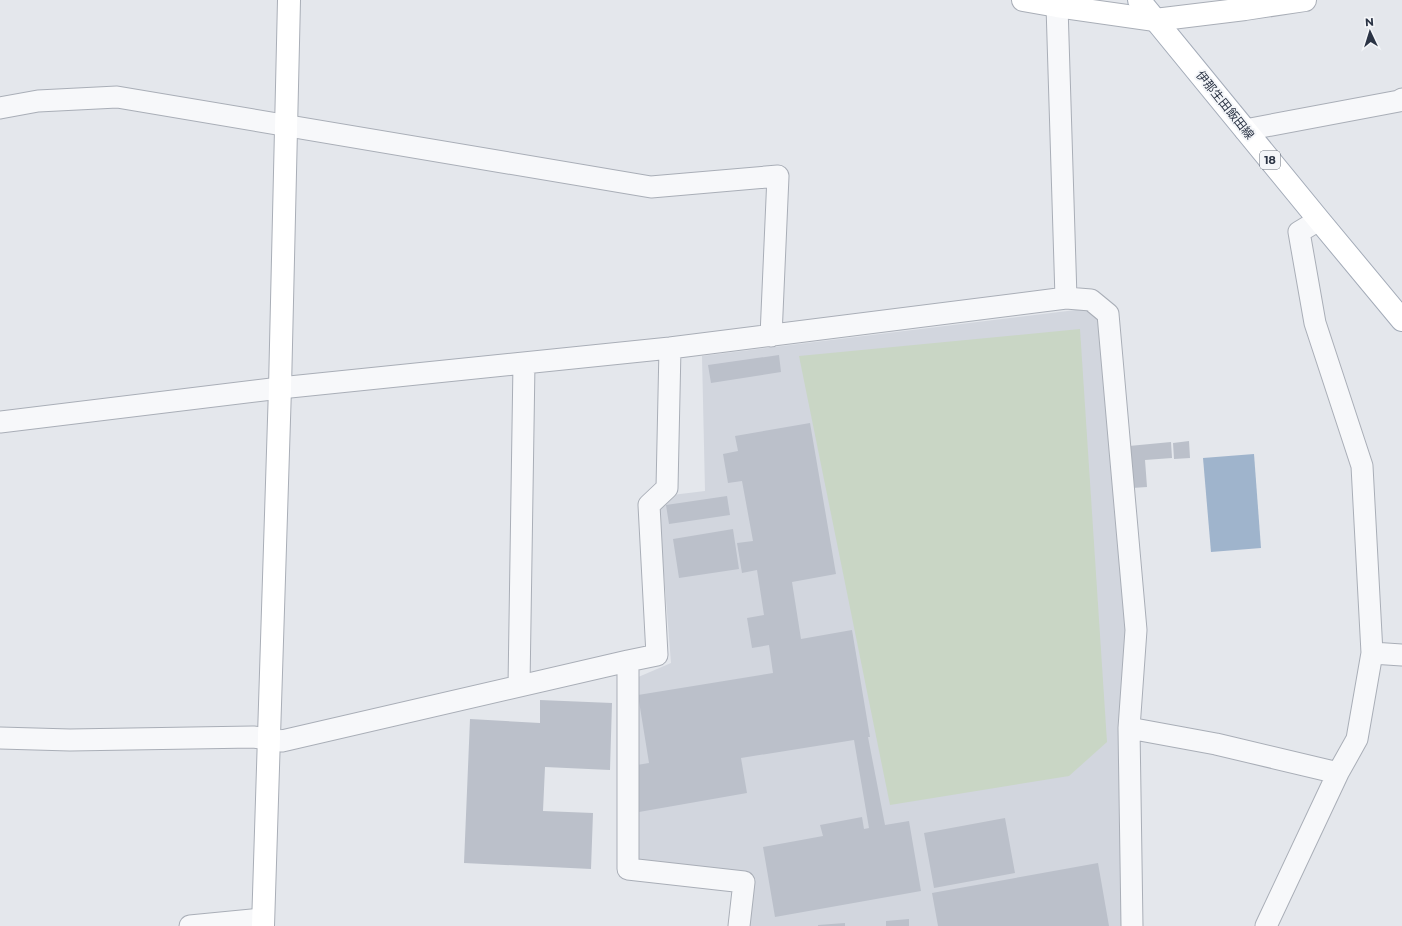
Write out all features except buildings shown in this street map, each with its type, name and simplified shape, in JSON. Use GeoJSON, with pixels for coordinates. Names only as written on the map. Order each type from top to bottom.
{"type":"FeatureCollection","features":[{"type":"Feature","properties":{"kind":"street"},"geometry":{"type":"LineString","coordinates":[[190,926],[263,923],[280,388],[288,0]]}},
{"type":"Feature","properties":{"kind":"street"},"geometry":{"type":"LineString","coordinates":[[1023,0],[1155,20],[1305,0]]}},
{"type":"Feature","properties":{"kind":"street","name":"伊那生田飯田線"},"geometry":{"type":"LineString","coordinates":[[1139,0],[1402,320]]}},
{"type":"Feature","properties":{"kind":"street"},"geometry":{"type":"LineString","coordinates":[[1057,6],[1066,298]]}},
{"type":"Feature","properties":{"kind":"street"},"geometry":{"type":"LineString","coordinates":[[0,108],[38,101],[117,97],[651,186],[778,176],[771,336]]}},
{"type":"Feature","properties":{"kind":"street"},"geometry":{"type":"LineString","coordinates":[[1245,130],[1399,101],[1402,98]]}},
{"type":"Feature","properties":{"kind":"street"},"geometry":{"type":"LineString","coordinates":[[1266,926],[1338,773],[1357,739],[1372,653],[1362,466],[1315,323],[1299,232],[1319,220]]}},
{"type":"Feature","properties":{"kind":"street"},"geometry":{"type":"LineString","coordinates":[[0,422],[280,388],[670,348],[1066,298],[1091,300],[1108,314],[1136,630],[1129,728],[1132,926]]}},
{"type":"Feature","properties":{"kind":"street"},"geometry":{"type":"LineString","coordinates":[[0,738],[70,740],[253,737],[282,741],[657,655],[649,505],[667,488],[670,348]]}},
{"type":"Feature","properties":{"kind":"street"},"geometry":{"type":"LineString","coordinates":[[519,686],[524,363]]}},
{"type":"Feature","properties":{"kind":"street"},"geometry":{"type":"LineString","coordinates":[[1372,653],[1402,655]]}},
{"type":"Feature","properties":{"kind":"street"},"geometry":{"type":"LineString","coordinates":[[628,661],[628,869],[744,882],[739,926]]}},
{"type":"Feature","properties":{"kind":"street"},"geometry":{"type":"LineString","coordinates":[[1129,728],[1216,744],[1338,773]]}},
{"type":"Feature","properties":{"kind":"shaded area"},"geometry":{"type":"Polygon","coordinates":[[[1084,309],[1104,324],[1128,625],[1125,926],[746,926],[750,872],[632,862],[636,678],[671,663],[659,511],[672,495],[705,491],[702,356],[1084,309]]]}},
{"type":"Feature","properties":{"kind":"green space"},"geometry":{"type":"Polygon","coordinates":[[[1080,329],[1107,742],[1069,776],[890,805],[799,356],[1080,329]]]}},
{"type":"Feature","properties":{"kind":"water"},"geometry":{"type":"Polygon","coordinates":[[[1254,454],[1261,548],[1211,552],[1203,458],[1254,454]]]}}]}
